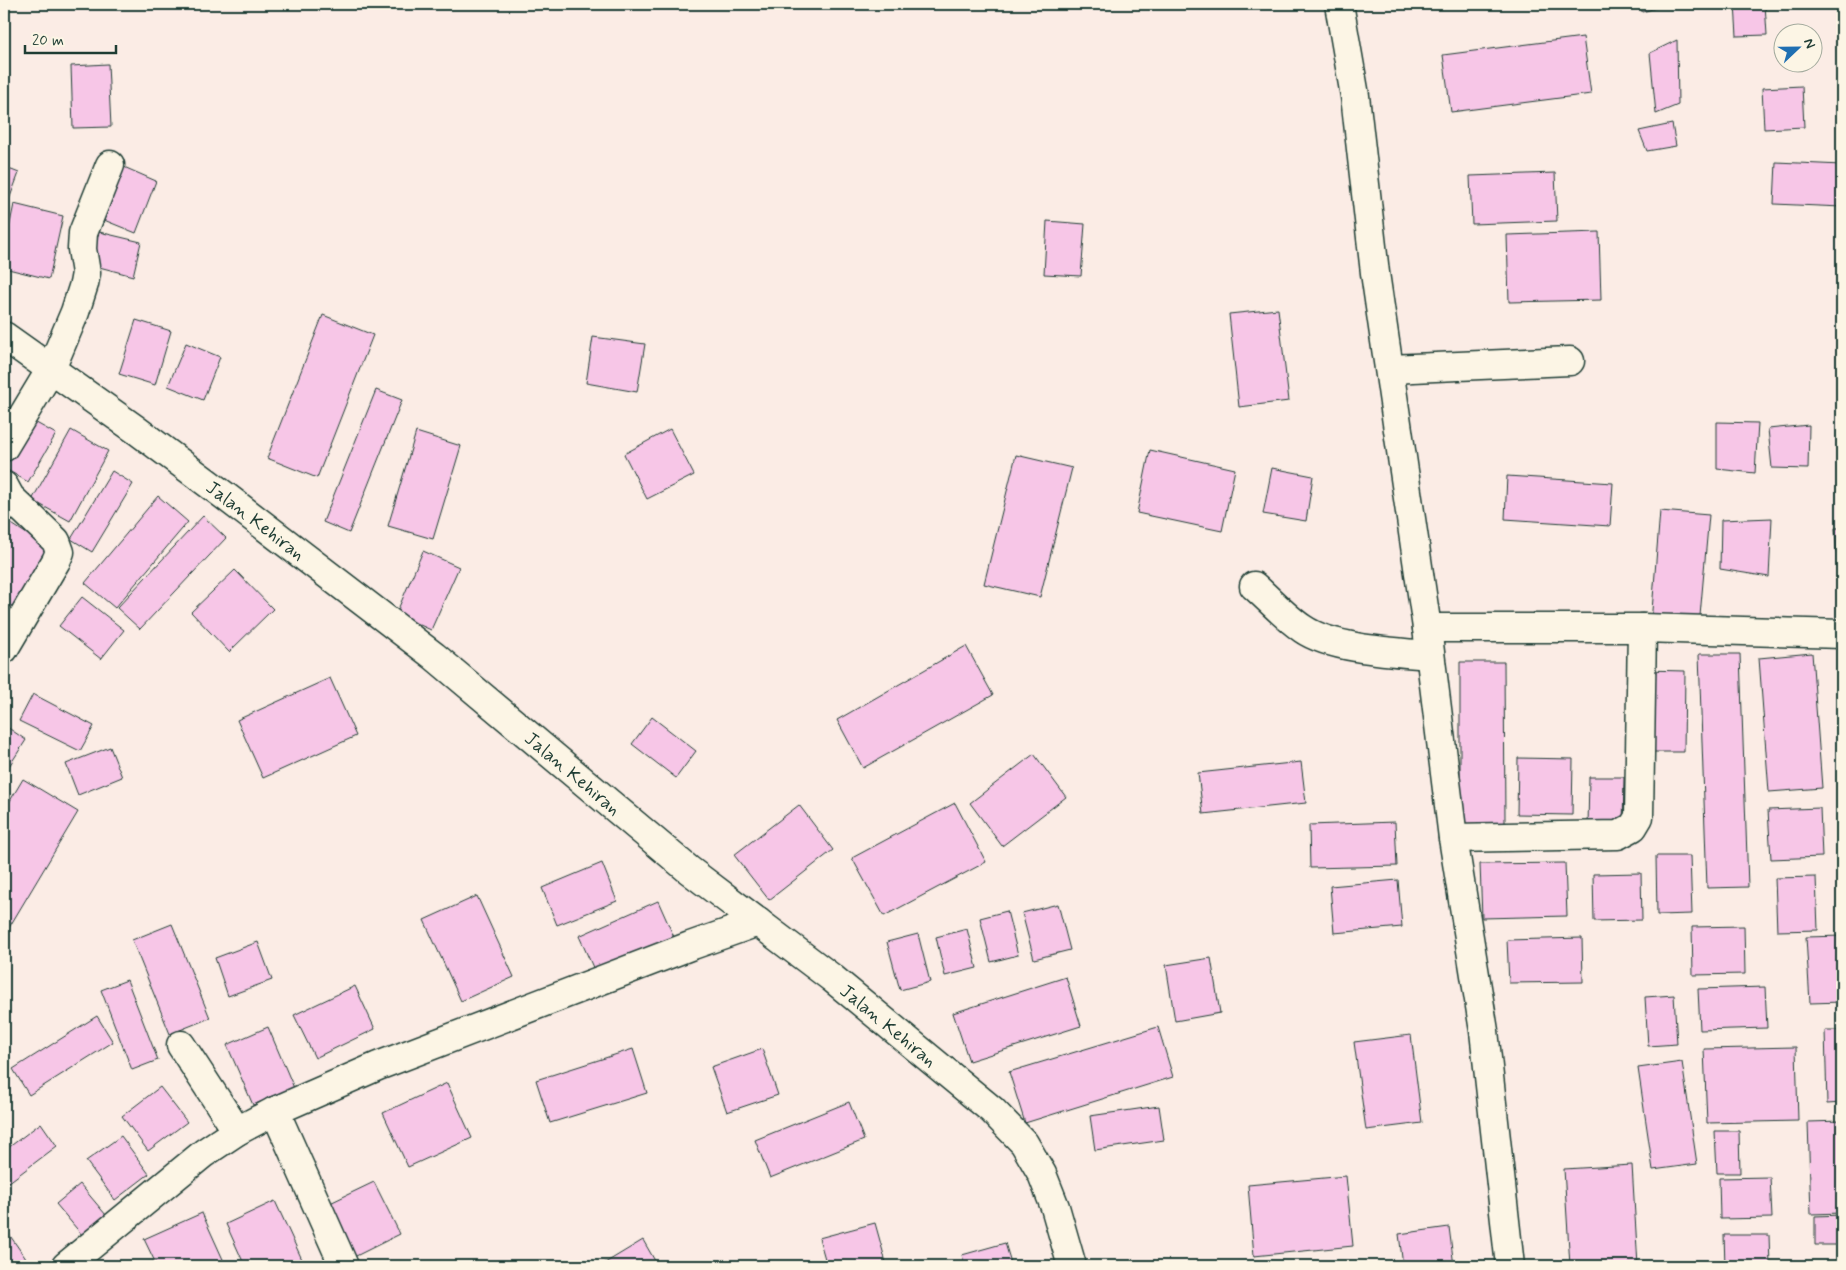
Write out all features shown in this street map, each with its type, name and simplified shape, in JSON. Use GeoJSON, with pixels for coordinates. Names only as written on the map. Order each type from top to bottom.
{"type":"FeatureCollection","features":[{"type":"Feature","properties":{"kind":"street"},"geometry":{"type":"LineString","coordinates":[[1339,4],[1355,96],[1375,273],[1427,628],[1453,838],[1484,1031],[1510,1266]]}},
{"type":"Feature","properties":{"kind":"street"},"geometry":{"type":"LineString","coordinates":[[4,447],[51,369],[75,312],[86,273],[82,249],[82,233],[110,165]]}},
{"type":"Feature","properties":{"kind":"street","name":"Jalan Kehiran"},"geometry":{"type":"LineString","coordinates":[[4,336],[225,496],[434,656],[674,857],[832,978],[992,1110],[1024,1143],[1042,1174],[1055,1207],[1072,1266]]}},
{"type":"Feature","properties":{"kind":"street"},"geometry":{"type":"LineString","coordinates":[[1390,370],[1570,361]]}},
{"type":"Feature","properties":{"kind":"street"},"geometry":{"type":"LineString","coordinates":[[4,486],[10,498],[56,541],[60,552],[4,649]]}},
{"type":"Feature","properties":{"kind":"street"},"geometry":{"type":"LineString","coordinates":[[1254,586],[1304,630],[1328,640],[1371,650],[1430,655]]}},
{"type":"Feature","properties":{"kind":"street"},"geometry":{"type":"LineString","coordinates":[[1427,628],[1642,628],[1842,634]]}},
{"type":"Feature","properties":{"kind":"street"},"geometry":{"type":"LineString","coordinates":[[1453,838],[1618,835],[1633,827],[1639,817],[1642,628]]}},
{"type":"Feature","properties":{"kind":"street"},"geometry":{"type":"LineString","coordinates":[[66,1266],[204,1154],[236,1131],[275,1111],[378,1066],[681,949],[758,922]]}},
{"type":"Feature","properties":{"kind":"street"},"geometry":{"type":"LineString","coordinates":[[182,1045],[236,1131]]}},
{"type":"Feature","properties":{"kind":"street"},"geometry":{"type":"LineString","coordinates":[[275,1111],[344,1266]]}},
{"type":"Feature","properties":{"kind":"building"},"geometry":{"type":"Polygon","coordinates":[[[1641,4],[1670,4],[1642,12],[1641,4]]]}},
{"type":"Feature","properties":{"kind":"building"},"geometry":{"type":"Polygon","coordinates":[[[1735,4],[1765,4],[1767,35],[1737,36],[1735,4]]]}},
{"type":"Feature","properties":{"kind":"building"},"geometry":{"type":"Polygon","coordinates":[[[1583,37],[1591,94],[1451,112],[1443,55],[1583,37]]]}},
{"type":"Feature","properties":{"kind":"building"},"geometry":{"type":"Polygon","coordinates":[[[1677,40],[1678,105],[1656,114],[1650,53],[1677,40]]]}},
{"type":"Feature","properties":{"kind":"building"},"geometry":{"type":"Polygon","coordinates":[[[108,64],[111,127],[73,128],[71,66],[108,64]]]}},
{"type":"Feature","properties":{"kind":"building"},"geometry":{"type":"Polygon","coordinates":[[[1802,86],[1804,127],[1764,129],[1762,88],[1802,86]]]}},
{"type":"Feature","properties":{"kind":"building"},"geometry":{"type":"Polygon","coordinates":[[[1672,124],[1676,146],[1647,151],[1639,131],[1672,124]]]}},
{"type":"Feature","properties":{"kind":"building"},"geometry":{"type":"Polygon","coordinates":[[[1776,162],[1842,165],[1842,207],[1774,204],[1776,162]]]}},
{"type":"Feature","properties":{"kind":"building"},"geometry":{"type":"Polygon","coordinates":[[[4,167],[19,173],[4,213],[4,167]]]}},
{"type":"Feature","properties":{"kind":"building"},"geometry":{"type":"Polygon","coordinates":[[[124,167],[156,181],[136,233],[104,220],[124,167]]]}},
{"type":"Feature","properties":{"kind":"building"},"geometry":{"type":"Polygon","coordinates":[[[1555,173],[1557,221],[1472,224],[1470,176],[1555,173]]]}},
{"type":"Feature","properties":{"kind":"building"},"geometry":{"type":"Polygon","coordinates":[[[14,204],[63,216],[49,279],[4,268],[4,253],[14,204]]]}},
{"type":"Feature","properties":{"kind":"building"},"geometry":{"type":"Polygon","coordinates":[[[1047,221],[1085,224],[1081,276],[1044,274],[1047,221]]]}},
{"type":"Feature","properties":{"kind":"building"},"geometry":{"type":"Polygon","coordinates":[[[95,231],[141,242],[133,276],[88,264],[95,231]]]}},
{"type":"Feature","properties":{"kind":"building"},"geometry":{"type":"Polygon","coordinates":[[[1599,232],[1601,300],[1509,302],[1507,235],[1599,232]]]}},
{"type":"Feature","properties":{"kind":"building"},"geometry":{"type":"Polygon","coordinates":[[[1278,309],[1289,401],[1239,407],[1229,314],[1278,309]]]}},
{"type":"Feature","properties":{"kind":"building"},"geometry":{"type":"Polygon","coordinates":[[[323,315],[373,335],[317,478],[267,458],[323,315]]]}},
{"type":"Feature","properties":{"kind":"building"},"geometry":{"type":"Polygon","coordinates":[[[136,320],[171,331],[155,385],[119,374],[136,320]]]}},
{"type":"Feature","properties":{"kind":"building"},"geometry":{"type":"Polygon","coordinates":[[[593,337],[645,344],[637,392],[586,383],[593,337]]]}},
{"type":"Feature","properties":{"kind":"building"},"geometry":{"type":"Polygon","coordinates":[[[186,343],[220,357],[203,400],[168,386],[186,343]]]}},
{"type":"Feature","properties":{"kind":"building"},"geometry":{"type":"Polygon","coordinates":[[[376,390],[402,400],[349,533],[323,522],[376,390]]]}},
{"type":"Feature","properties":{"kind":"building"},"geometry":{"type":"Polygon","coordinates":[[[31,420],[56,434],[28,482],[4,468],[31,420]]]}},
{"type":"Feature","properties":{"kind":"building"},"geometry":{"type":"Polygon","coordinates":[[[1717,422],[1758,423],[1755,473],[1717,469],[1717,422]]]}},
{"type":"Feature","properties":{"kind":"building"},"geometry":{"type":"Polygon","coordinates":[[[1809,425],[1808,469],[1772,468],[1768,429],[1809,425]]]}},
{"type":"Feature","properties":{"kind":"building"},"geometry":{"type":"Polygon","coordinates":[[[670,429],[694,475],[647,499],[624,454],[670,429]]]}},
{"type":"Feature","properties":{"kind":"building"},"geometry":{"type":"Polygon","coordinates":[[[71,430],[108,451],[70,521],[32,500],[71,430]]]}},
{"type":"Feature","properties":{"kind":"building"},"geometry":{"type":"Polygon","coordinates":[[[416,432],[461,446],[433,539],[388,526],[416,432]]]}},
{"type":"Feature","properties":{"kind":"building"},"geometry":{"type":"Polygon","coordinates":[[[1150,450],[1235,469],[1222,531],[1137,513],[1150,450]]]}},
{"type":"Feature","properties":{"kind":"building"},"geometry":{"type":"Polygon","coordinates":[[[1016,455],[1072,468],[1040,597],[984,584],[1016,455]]]}},
{"type":"Feature","properties":{"kind":"building"},"geometry":{"type":"Polygon","coordinates":[[[1272,468],[1313,476],[1306,521],[1263,514],[1272,468]]]}},
{"type":"Feature","properties":{"kind":"building"},"geometry":{"type":"Polygon","coordinates":[[[112,471],[133,484],[92,552],[71,539],[112,471]]]}},
{"type":"Feature","properties":{"kind":"building"},"geometry":{"type":"Polygon","coordinates":[[[1507,476],[1613,483],[1610,526],[1505,519],[1507,476]]]}},
{"type":"Feature","properties":{"kind":"building"},"geometry":{"type":"Polygon","coordinates":[[[158,496],[188,522],[115,608],[85,583],[158,496]]]}},
{"type":"Feature","properties":{"kind":"building"},"geometry":{"type":"Polygon","coordinates":[[[1660,511],[1709,515],[1699,627],[1651,623],[1660,511]]]}},
{"type":"Feature","properties":{"kind":"building"},"geometry":{"type":"Polygon","coordinates":[[[203,516],[226,538],[140,629],[117,608],[203,516]]]}},
{"type":"Feature","properties":{"kind":"building"},"geometry":{"type":"Polygon","coordinates":[[[1772,518],[1769,577],[1720,569],[1721,520],[1772,518]]]}},
{"type":"Feature","properties":{"kind":"building"},"geometry":{"type":"Polygon","coordinates":[[[4,519],[50,549],[4,622],[4,519]]]}},
{"type":"Feature","properties":{"kind":"building"},"geometry":{"type":"Polygon","coordinates":[[[1835,528],[1842,528],[1842,619],[1840,619],[1835,528]]]}},
{"type":"Feature","properties":{"kind":"building"},"geometry":{"type":"Polygon","coordinates":[[[423,551],[459,567],[431,630],[396,614],[423,551]]]}},
{"type":"Feature","properties":{"kind":"building"},"geometry":{"type":"Polygon","coordinates":[[[235,570],[273,609],[229,652],[191,612],[235,570]]]}},
{"type":"Feature","properties":{"kind":"building"},"geometry":{"type":"Polygon","coordinates":[[[82,597],[124,630],[101,659],[59,626],[82,597]]]}},
{"type":"Feature","properties":{"kind":"building"},"geometry":{"type":"Polygon","coordinates":[[[966,646],[993,695],[863,768],[837,720],[966,646]]]}},
{"type":"Feature","properties":{"kind":"building"},"geometry":{"type":"Polygon","coordinates":[[[1812,653],[1822,788],[1769,792],[1759,658],[1812,653]]]}},
{"type":"Feature","properties":{"kind":"building"},"geometry":{"type":"Polygon","coordinates":[[[1699,654],[1740,654],[1748,887],[1707,888],[1699,654]]]}},
{"type":"Feature","properties":{"kind":"building"},"geometry":{"type":"Polygon","coordinates":[[[1460,662],[1504,662],[1505,823],[1460,824],[1460,662]]]}},
{"type":"Feature","properties":{"kind":"building"},"geometry":{"type":"Polygon","coordinates":[[[1644,670],[1685,671],[1684,752],[1643,752],[1644,670]]]}},
{"type":"Feature","properties":{"kind":"building"},"geometry":{"type":"Polygon","coordinates":[[[330,678],[356,736],[263,778],[237,720],[330,678]]]}},
{"type":"Feature","properties":{"kind":"building"},"geometry":{"type":"Polygon","coordinates":[[[33,694],[94,726],[80,751],[19,721],[33,694]]]}},
{"type":"Feature","properties":{"kind":"building"},"geometry":{"type":"Polygon","coordinates":[[[652,717],[696,751],[676,778],[632,744],[652,717]]]}},
{"type":"Feature","properties":{"kind":"building"},"geometry":{"type":"Polygon","coordinates":[[[4,725],[26,740],[4,774],[4,725]]]}},
{"type":"Feature","properties":{"kind":"building"},"geometry":{"type":"Polygon","coordinates":[[[110,747],[122,777],[78,795],[66,764],[110,747]]]}},
{"type":"Feature","properties":{"kind":"building"},"geometry":{"type":"Polygon","coordinates":[[[1034,754],[1066,797],[1002,846],[970,803],[1034,754]]]}},
{"type":"Feature","properties":{"kind":"building"},"geometry":{"type":"Polygon","coordinates":[[[1518,758],[1573,759],[1572,815],[1517,814],[1518,758]]]}},
{"type":"Feature","properties":{"kind":"building"},"geometry":{"type":"Polygon","coordinates":[[[1301,762],[1306,803],[1203,814],[1198,773],[1301,762]]]}},
{"type":"Feature","properties":{"kind":"building"},"geometry":{"type":"Polygon","coordinates":[[[1589,777],[1624,777],[1623,827],[1588,827],[1589,777]]]}},
{"type":"Feature","properties":{"kind":"building"},"geometry":{"type":"Polygon","coordinates":[[[23,779],[78,812],[4,936],[4,811],[23,779]]]}},
{"type":"Feature","properties":{"kind":"building"},"geometry":{"type":"Polygon","coordinates":[[[955,803],[986,862],[884,916],[852,858],[955,803]]]}},
{"type":"Feature","properties":{"kind":"building"},"geometry":{"type":"Polygon","coordinates":[[[799,805],[833,850],[769,900],[734,855],[799,805]]]}},
{"type":"Feature","properties":{"kind":"building"},"geometry":{"type":"Polygon","coordinates":[[[1820,808],[1822,857],[1771,859],[1768,810],[1820,808]]]}},
{"type":"Feature","properties":{"kind":"building"},"geometry":{"type":"Polygon","coordinates":[[[1395,822],[1397,866],[1310,868],[1309,825],[1395,822]]]}},
{"type":"Feature","properties":{"kind":"building"},"geometry":{"type":"Polygon","coordinates":[[[1656,856],[1690,856],[1692,914],[1657,915],[1656,856]]]}},
{"type":"Feature","properties":{"kind":"building"},"geometry":{"type":"Polygon","coordinates":[[[602,863],[617,901],[557,925],[542,888],[602,863]]]}},
{"type":"Feature","properties":{"kind":"building"},"geometry":{"type":"Polygon","coordinates":[[[1565,863],[1567,916],[1482,918],[1480,864],[1565,863]]]}},
{"type":"Feature","properties":{"kind":"building"},"geometry":{"type":"Polygon","coordinates":[[[1641,873],[1642,920],[1594,921],[1593,874],[1641,873]]]}},
{"type":"Feature","properties":{"kind":"building"},"geometry":{"type":"Polygon","coordinates":[[[1816,877],[1818,930],[1777,931],[1775,878],[1816,877]]]}},
{"type":"Feature","properties":{"kind":"building"},"geometry":{"type":"Polygon","coordinates":[[[1398,880],[1402,927],[1334,933],[1330,886],[1398,880]]]}},
{"type":"Feature","properties":{"kind":"building"},"geometry":{"type":"Polygon","coordinates":[[[477,896],[514,977],[461,1001],[424,920],[477,896]]]}},
{"type":"Feature","properties":{"kind":"building"},"geometry":{"type":"Polygon","coordinates":[[[658,901],[674,937],[595,972],[579,936],[658,901]]]}},
{"type":"Feature","properties":{"kind":"building"},"geometry":{"type":"Polygon","coordinates":[[[1058,904],[1070,950],[1034,959],[1022,913],[1058,904]]]}},
{"type":"Feature","properties":{"kind":"building"},"geometry":{"type":"Polygon","coordinates":[[[1007,911],[1018,955],[991,962],[980,918],[1007,911]]]}},
{"type":"Feature","properties":{"kind":"building"},"geometry":{"type":"Polygon","coordinates":[[[172,924],[210,1018],[170,1034],[132,940],[172,924]]]}},
{"type":"Feature","properties":{"kind":"building"},"geometry":{"type":"Polygon","coordinates":[[[1744,926],[1745,974],[1693,975],[1692,927],[1744,926]]]}},
{"type":"Feature","properties":{"kind":"building"},"geometry":{"type":"Polygon","coordinates":[[[967,929],[977,968],[945,976],[936,937],[967,929]]]}},
{"type":"Feature","properties":{"kind":"building"},"geometry":{"type":"Polygon","coordinates":[[[918,934],[930,982],[900,990],[887,942],[918,934]]]}},
{"type":"Feature","properties":{"kind":"building"},"geometry":{"type":"Polygon","coordinates":[[[1842,936],[1842,1002],[1810,1003],[1806,937],[1842,936]]]}},
{"type":"Feature","properties":{"kind":"building"},"geometry":{"type":"Polygon","coordinates":[[[1582,938],[1583,982],[1509,983],[1507,940],[1582,938]]]}},
{"type":"Feature","properties":{"kind":"building"},"geometry":{"type":"Polygon","coordinates":[[[258,942],[272,980],[228,996],[215,958],[258,942]]]}},
{"type":"Feature","properties":{"kind":"building"},"geometry":{"type":"Polygon","coordinates":[[[1211,958],[1220,1013],[1175,1021],[1166,965],[1211,958]]]}},
{"type":"Feature","properties":{"kind":"building"},"geometry":{"type":"Polygon","coordinates":[[[1066,977],[1081,1026],[969,1061],[953,1013],[1066,977]]]}},
{"type":"Feature","properties":{"kind":"building"},"geometry":{"type":"Polygon","coordinates":[[[127,980],[158,1060],[132,1070],[101,990],[127,980]]]}},
{"type":"Feature","properties":{"kind":"building"},"geometry":{"type":"Polygon","coordinates":[[[355,986],[375,1029],[315,1058],[294,1015],[355,986]]]}},
{"type":"Feature","properties":{"kind":"building"},"geometry":{"type":"Polygon","coordinates":[[[1765,987],[1767,1028],[1700,1030],[1698,989],[1765,987]]]}},
{"type":"Feature","properties":{"kind":"building"},"geometry":{"type":"Polygon","coordinates":[[[1674,995],[1677,1044],[1648,1046],[1645,997],[1674,995]]]}},
{"type":"Feature","properties":{"kind":"building"},"geometry":{"type":"Polygon","coordinates":[[[97,1016],[113,1042],[29,1095],[13,1069],[97,1016]]]}},
{"type":"Feature","properties":{"kind":"building"},"geometry":{"type":"Polygon","coordinates":[[[268,1027],[294,1088],[253,1105],[227,1045],[268,1027]]]}},
{"type":"Feature","properties":{"kind":"building"},"geometry":{"type":"Polygon","coordinates":[[[1158,1027],[1173,1077],[1025,1123],[1009,1072],[1158,1027]]]}},
{"type":"Feature","properties":{"kind":"building"},"geometry":{"type":"Polygon","coordinates":[[[1825,1030],[1842,1030],[1842,1103],[1827,1104],[1825,1030]]]}},
{"type":"Feature","properties":{"kind":"building"},"geometry":{"type":"Polygon","coordinates":[[[1411,1035],[1422,1123],[1366,1130],[1354,1042],[1411,1035]]]}},
{"type":"Feature","properties":{"kind":"building"},"geometry":{"type":"Polygon","coordinates":[[[1796,1047],[1798,1121],[1707,1123],[1704,1049],[1796,1047]]]}},
{"type":"Feature","properties":{"kind":"building"},"geometry":{"type":"Polygon","coordinates":[[[633,1049],[647,1093],[550,1123],[536,1080],[633,1049]]]}},
{"type":"Feature","properties":{"kind":"building"},"geometry":{"type":"Polygon","coordinates":[[[762,1049],[778,1095],[727,1112],[711,1067],[762,1049]]]}},
{"type":"Feature","properties":{"kind":"building"},"geometry":{"type":"Polygon","coordinates":[[[1682,1062],[1697,1164],[1653,1170],[1638,1068],[1682,1062]]]}},
{"type":"Feature","properties":{"kind":"building"},"geometry":{"type":"Polygon","coordinates":[[[447,1083],[472,1138],[408,1167],[383,1113],[447,1083]]]}},
{"type":"Feature","properties":{"kind":"building"},"geometry":{"type":"Polygon","coordinates":[[[160,1087],[187,1122],[148,1151],[122,1116],[160,1087]]]}},
{"type":"Feature","properties":{"kind":"building"},"geometry":{"type":"Polygon","coordinates":[[[849,1102],[864,1140],[770,1178],[755,1140],[849,1102]]]}},
{"type":"Feature","properties":{"kind":"building"},"geometry":{"type":"Polygon","coordinates":[[[1159,1106],[1164,1140],[1095,1150],[1090,1116],[1159,1106]]]}},
{"type":"Feature","properties":{"kind":"building"},"geometry":{"type":"Polygon","coordinates":[[[1842,1121],[1842,1213],[1811,1214],[1808,1122],[1842,1121]]]}},
{"type":"Feature","properties":{"kind":"building"},"geometry":{"type":"Polygon","coordinates":[[[41,1123],[57,1146],[4,1186],[4,1151],[41,1123]]]}},
{"type":"Feature","properties":{"kind":"building"},"geometry":{"type":"Polygon","coordinates":[[[1715,1131],[1739,1131],[1740,1173],[1717,1173],[1715,1131]]]}},
{"type":"Feature","properties":{"kind":"building"},"geometry":{"type":"Polygon","coordinates":[[[121,1136],[149,1174],[115,1200],[86,1161],[121,1136]]]}},
{"type":"Feature","properties":{"kind":"building"},"geometry":{"type":"Polygon","coordinates":[[[1632,1165],[1638,1266],[1570,1266],[1564,1169],[1632,1165]]]}},
{"type":"Feature","properties":{"kind":"building"},"geometry":{"type":"Polygon","coordinates":[[[1346,1176],[1353,1246],[1254,1256],[1248,1185],[1346,1176]]]}},
{"type":"Feature","properties":{"kind":"building"},"geometry":{"type":"Polygon","coordinates":[[[1770,1177],[1772,1218],[1720,1219],[1719,1178],[1770,1177]]]}},
{"type":"Feature","properties":{"kind":"building"},"geometry":{"type":"Polygon","coordinates":[[[374,1182],[400,1234],[352,1258],[326,1205],[374,1182]]]}},
{"type":"Feature","properties":{"kind":"building"},"geometry":{"type":"Polygon","coordinates":[[[80,1184],[106,1215],[82,1235],[56,1204],[80,1184]]]}},
{"type":"Feature","properties":{"kind":"building"},"geometry":{"type":"Polygon","coordinates":[[[275,1201],[305,1266],[245,1266],[226,1224],[275,1201]]]}},
{"type":"Feature","properties":{"kind":"building"},"geometry":{"type":"Polygon","coordinates":[[[202,1213],[226,1266],[157,1266],[144,1239],[202,1213]]]}},
{"type":"Feature","properties":{"kind":"building"},"geometry":{"type":"Polygon","coordinates":[[[1842,1215],[1842,1245],[1815,1245],[1815,1216],[1842,1215]]]}},
{"type":"Feature","properties":{"kind":"building"},"geometry":{"type":"Polygon","coordinates":[[[875,1223],[887,1266],[827,1266],[819,1238],[875,1223]]]}},
{"type":"Feature","properties":{"kind":"building"},"geometry":{"type":"Polygon","coordinates":[[[4,1227],[31,1266],[4,1266],[4,1227]]]}},
{"type":"Feature","properties":{"kind":"building"},"geometry":{"type":"Polygon","coordinates":[[[1449,1227],[1454,1266],[1403,1266],[1399,1234],[1449,1227]]]}},
{"type":"Feature","properties":{"kind":"building"},"geometry":{"type":"Polygon","coordinates":[[[1724,1235],[1769,1235],[1770,1266],[1725,1266],[1724,1235]]]}},
{"type":"Feature","properties":{"kind":"building"},"geometry":{"type":"Polygon","coordinates":[[[643,1240],[658,1266],[600,1266],[643,1240]]]}},
{"type":"Feature","properties":{"kind":"building"},"geometry":{"type":"Polygon","coordinates":[[[1005,1243],[1012,1266],[965,1266],[962,1255],[1005,1243]]]}}]}
